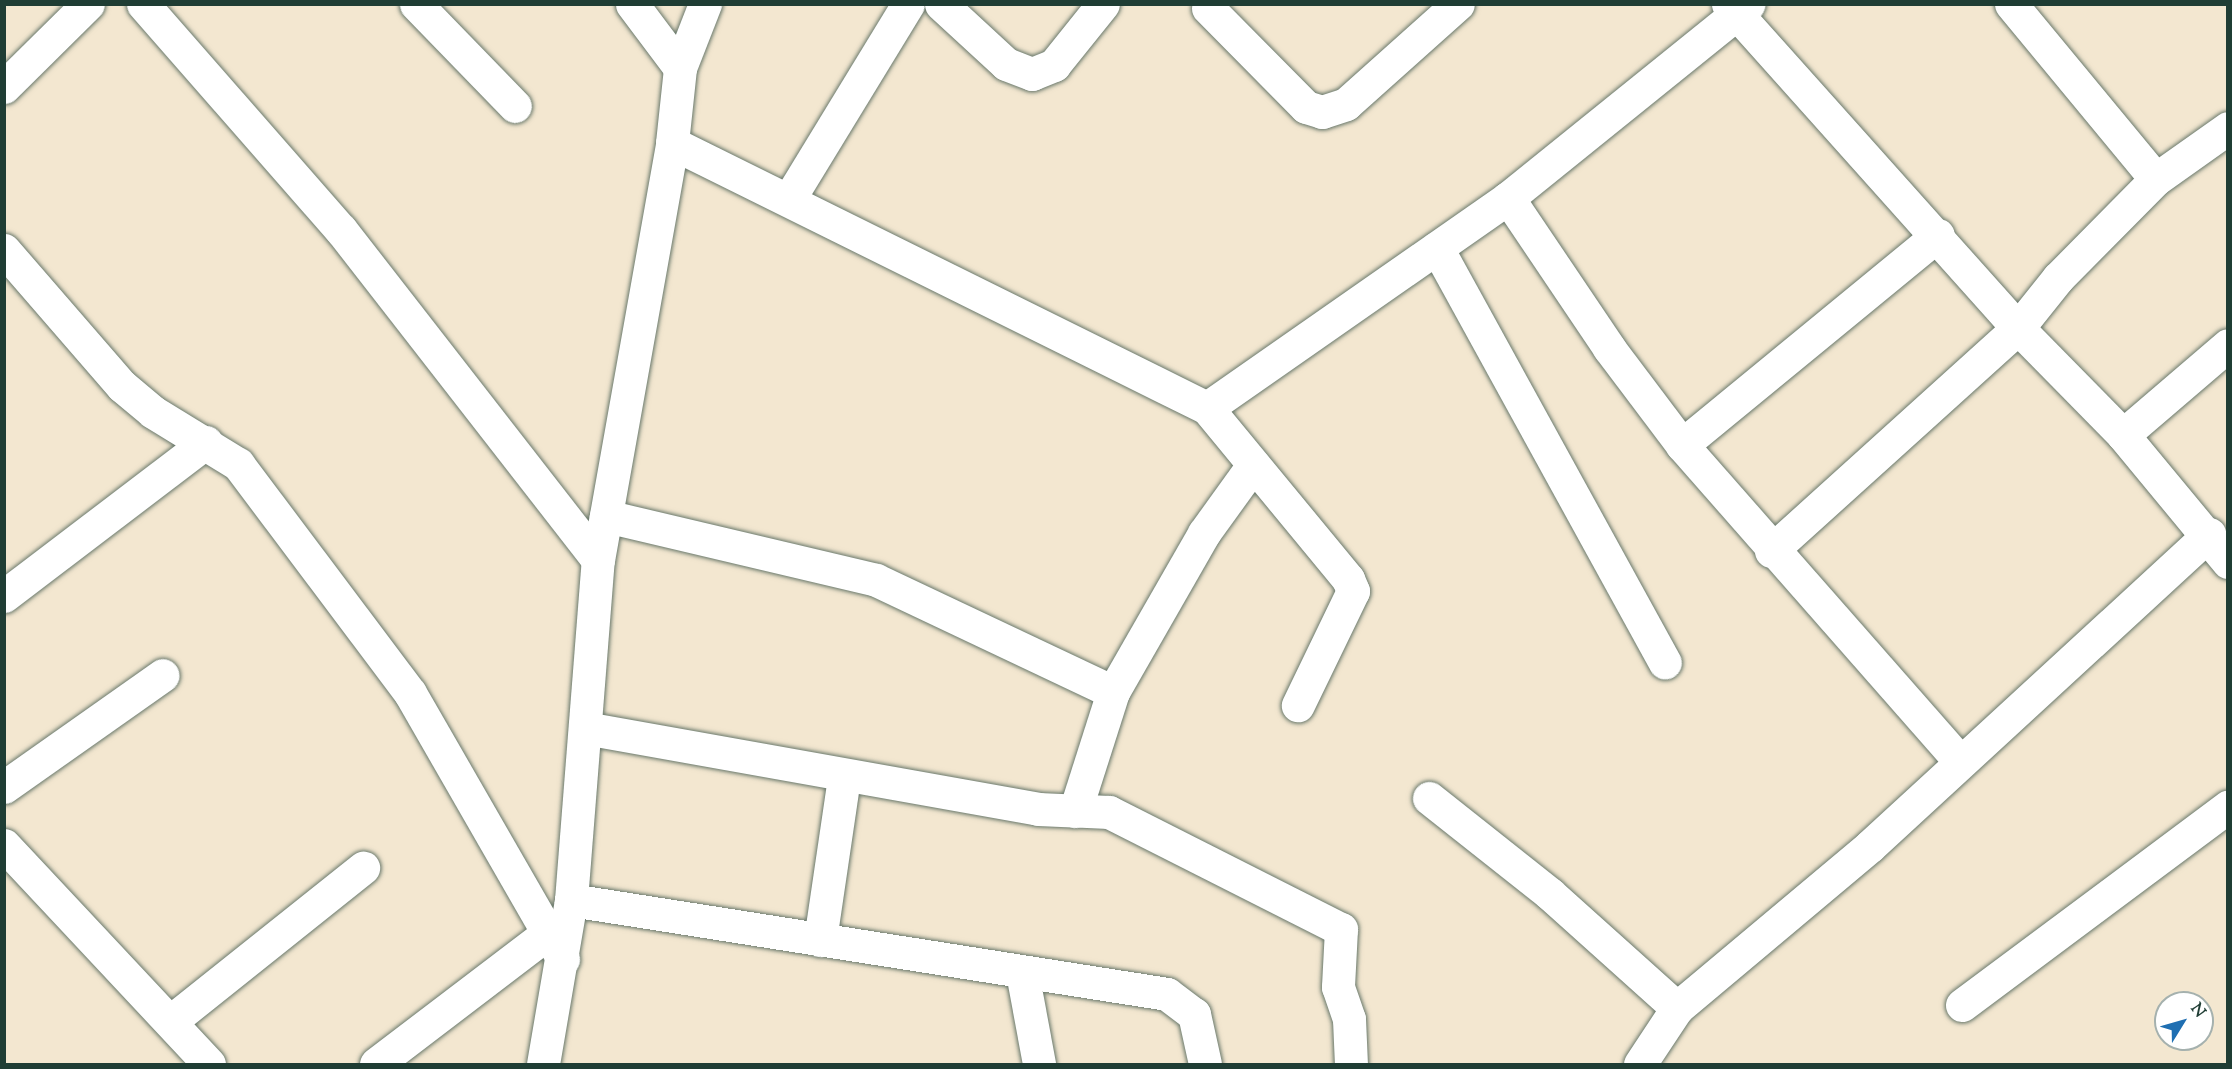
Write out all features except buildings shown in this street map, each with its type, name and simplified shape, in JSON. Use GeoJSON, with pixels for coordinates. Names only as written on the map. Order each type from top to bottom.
{"type":"FeatureCollection","features":[{"type":"Feature","properties":{"kind":"street"},"geometry":{"type":"LineString","coordinates":[[4,87],[88,4]]}},
{"type":"Feature","properties":{"kind":"street"},"geometry":{"type":"LineString","coordinates":[[143,4],[341,230],[598,560]]}},
{"type":"Feature","properties":{"kind":"street"},"geometry":{"type":"LineString","coordinates":[[416,4],[515,106]]}},
{"type":"Feature","properties":{"kind":"street"},"geometry":{"type":"LineString","coordinates":[[632,4],[680,68]]}},
{"type":"Feature","properties":{"kind":"street"},"geometry":{"type":"LineString","coordinates":[[543,1065],[556,946],[571,900],[598,560],[672,143],[680,68],[705,4]]}},
{"type":"Feature","properties":{"kind":"street"},"geometry":{"type":"LineString","coordinates":[[789,199],[908,4]]}},
{"type":"Feature","properties":{"kind":"street"},"geometry":{"type":"LineString","coordinates":[[941,4],[1006,64],[1032,74],[1054,65],[1103,4]]}},
{"type":"Feature","properties":{"kind":"street"},"geometry":{"type":"LineString","coordinates":[[1208,8],[1306,107],[1322,112],[1346,104],[1458,4]]}},
{"type":"Feature","properties":{"kind":"street"},"geometry":{"type":"LineString","coordinates":[[2011,4],[2156,179]]}},
{"type":"Feature","properties":{"kind":"street"},"geometry":{"type":"LineString","coordinates":[[1208,408],[1508,198],[1738,8],[2018,328],[2122,435],[2222,551],[1960,761],[1870,846],[1677,1008],[1640,1065]]}},
{"type":"Feature","properties":{"kind":"street"},"geometry":{"type":"LineString","coordinates":[[1771,551],[2018,328],[2058,278],[2156,179],[2228,128]]}},
{"type":"Feature","properties":{"kind":"street"},"geometry":{"type":"LineString","coordinates":[[672,143],[1208,408],[1348,579],[1353,591],[1298,705]]}},
{"type":"Feature","properties":{"kind":"street"},"geometry":{"type":"LineString","coordinates":[[1508,198],[1609,348],[1682,445],[1771,551],[1960,761]]}},
{"type":"Feature","properties":{"kind":"street"},"geometry":{"type":"LineString","coordinates":[[1682,445],[1938,235]]}},
{"type":"Feature","properties":{"kind":"street"},"geometry":{"type":"LineString","coordinates":[[1437,248],[1665,662]]}},
{"type":"Feature","properties":{"kind":"street"},"geometry":{"type":"LineString","coordinates":[[4,250],[122,386],[153,412],[206,442],[238,464],[378,646],[556,946]]}},
{"type":"Feature","properties":{"kind":"street"},"geometry":{"type":"LineString","coordinates":[[2122,435],[2228,345]]}},
{"type":"Feature","properties":{"kind":"street"},"geometry":{"type":"LineString","coordinates":[[4,596],[206,442]]}},
{"type":"Feature","properties":{"kind":"street"},"geometry":{"type":"LineString","coordinates":[[1075,811],[1113,692],[1204,533],[1253,465]]}},
{"type":"Feature","properties":{"kind":"street"},"geometry":{"type":"LineString","coordinates":[[606,516],[876,580],[1113,692]]}},
{"type":"Feature","properties":{"kind":"street"},"geometry":{"type":"LineString","coordinates":[[4,787],[163,675]]}},
{"type":"Feature","properties":{"kind":"street"},"geometry":{"type":"LineString","coordinates":[[585,728],[844,777],[1075,811],[1109,812],[1341,929],[1338,987],[1349,1019],[1351,1065]]}},
{"type":"Feature","properties":{"kind":"street"},"geometry":{"type":"LineString","coordinates":[[820,940],[844,777]]}},
{"type":"Feature","properties":{"kind":"street"},"geometry":{"type":"LineString","coordinates":[[1429,798],[1550,894],[1677,1008]]}},
{"type":"Feature","properties":{"kind":"street"},"geometry":{"type":"LineString","coordinates":[[1962,1005],[2228,807]]}},
{"type":"Feature","properties":{"kind":"street"},"geometry":{"type":"LineString","coordinates":[[4,845],[171,1021],[209,1065]]}},
{"type":"Feature","properties":{"kind":"street"},"geometry":{"type":"LineString","coordinates":[[171,1021],[363,868]]}},
{"type":"Feature","properties":{"kind":"street"},"geometry":{"type":"LineString","coordinates":[[571,900],[1167,994],[1183,1002],[1194,1014],[1205,1065]]}},
{"type":"Feature","properties":{"kind":"street"},"geometry":{"type":"LineString","coordinates":[[376,1065],[556,946]]}},
{"type":"Feature","properties":{"kind":"street"},"geometry":{"type":"LineString","coordinates":[[1022,972],[1039,1065]]}}]}
